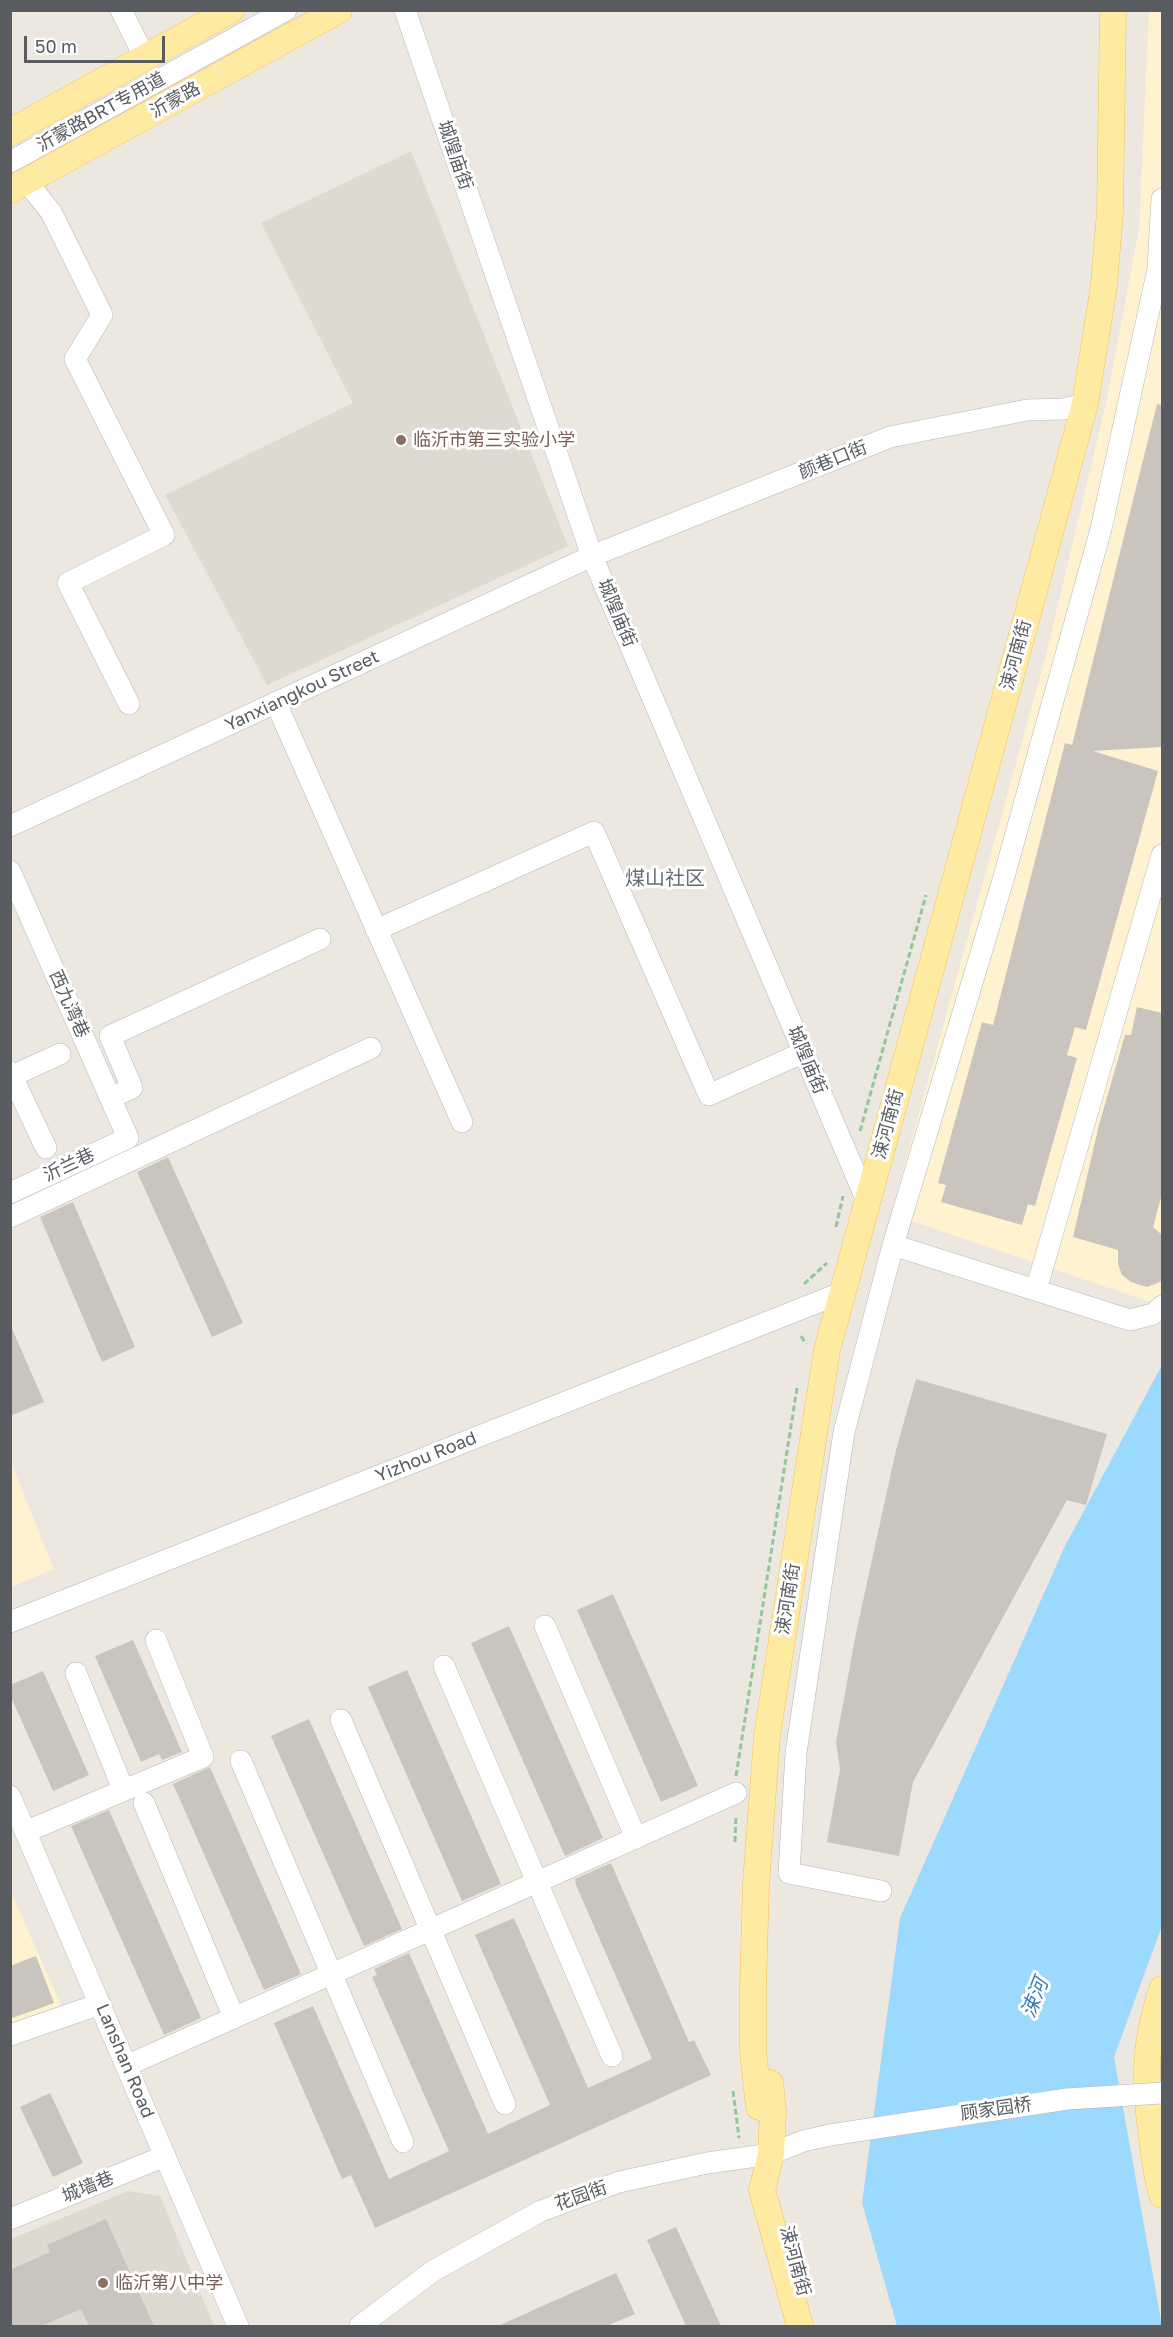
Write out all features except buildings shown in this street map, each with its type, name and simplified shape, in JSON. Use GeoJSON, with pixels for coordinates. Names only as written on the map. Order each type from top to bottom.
{"type":"FeatureCollection","features":[{"type":"Feature","properties":{"kind":"main road"},"geometry":{"type":"LineString","coordinates":[[10,132],[231,10]]}},
{"type":"Feature","properties":{"kind":"main road","name":"沂蒙路"},"geometry":{"type":"LineString","coordinates":[[16,178],[339,10]]}},
{"type":"Feature","properties":{"kind":"main road"},"geometry":{"type":"LineString","coordinates":[[1099,10],[1111,156]]}},
{"type":"Feature","properties":{"kind":"main road"},"geometry":{"type":"LineString","coordinates":[[1111,156],[1113,10]]}},
{"type":"Feature","properties":{"kind":"main road"},"geometry":{"type":"LineString","coordinates":[[1111,156],[1129,10]]}},
{"type":"Feature","properties":{"kind":"main road","name":"涑河南街"},"geometry":{"type":"LineString","coordinates":[[759,2107],[753,2051],[753,1988],[756,1884],[767,1736],[827,1350],[1085,404],[1104,285],[1110,212],[1111,156]]}},
{"type":"Feature","properties":{"kind":"main road"},"geometry":{"type":"LineString","coordinates":[[767,1736],[773,1784],[765,1979],[766,2042],[773,2111],[771,2154],[762,2190],[800,2326]]}},
{"type":"Feature","properties":{"kind":"main road"},"geometry":{"type":"LineString","coordinates":[[1162,1989],[1151,2024],[1145,2077],[1156,2176],[1162,2194]]}},
{"type":"Feature","properties":{"kind":"main road","name":"涑河南街"},"geometry":{"type":"LineString","coordinates":[[777,2195],[813,2326]]}},
{"type":"Feature","properties":{"kind":"street"},"geometry":{"type":"LineString","coordinates":[[121,10],[145,58]]}},
{"type":"Feature","properties":{"kind":"street","name":"沂蒙路BRT专用道"},"geometry":{"type":"LineString","coordinates":[[16,178],[286,10]]}},
{"type":"Feature","properties":{"kind":"street","name":"城隍庙街"},"geometry":{"type":"LineString","coordinates":[[405,10],[592,556],[867,1201]]}},
{"type":"Feature","properties":{"kind":"street"},"geometry":{"type":"LineString","coordinates":[[16,178],[51,212],[102,315],[75,359],[164,535],[68,584],[129,704]]}},
{"type":"Feature","properties":{"kind":"street"},"geometry":{"type":"LineString","coordinates":[[881,1891],[789,1873],[796,1753],[844,1432],[893,1245],[1003,880],[1101,530],[1158,269],[1162,199]]}},
{"type":"Feature","properties":{"kind":"street","name":"颜巷口街"},"geometry":{"type":"LineString","coordinates":[[592,556],[890,437],[1027,410],[1064,409],[1085,404]]}},
{"type":"Feature","properties":{"kind":"street","name":"Yanxiangkou Street"},"geometry":{"type":"LineString","coordinates":[[10,826],[592,556]]}},
{"type":"Feature","properties":{"kind":"street"},"geometry":{"type":"LineString","coordinates":[[276,703],[462,1122]]}},
{"type":"Feature","properties":{"kind":"street"},"geometry":{"type":"LineString","coordinates":[[376,930],[594,832],[709,1095],[804,1052]]}},
{"type":"Feature","properties":{"kind":"street"},"geometry":{"type":"LineString","coordinates":[[1036,1290],[1162,855]]}},
{"type":"Feature","properties":{"kind":"street","name":"西九湾巷"},"geometry":{"type":"LineString","coordinates":[[10,871],[128,1138]]}},
{"type":"Feature","properties":{"kind":"street"},"geometry":{"type":"LineString","coordinates":[[110,1098],[132,1088],[110,1036],[320,939]]}},
{"type":"Feature","properties":{"kind":"street"},"geometry":{"type":"LineString","coordinates":[[10,1217],[102,1161],[371,1048]]}},
{"type":"Feature","properties":{"kind":"street"},"geometry":{"type":"LineString","coordinates":[[46,1148],[11,1075],[60,1054]]}},
{"type":"Feature","properties":{"kind":"street","name":"沂兰巷"},"geometry":{"type":"LineString","coordinates":[[10,1193],[102,1161],[128,1138]]}},
{"type":"Feature","properties":{"kind":"street"},"geometry":{"type":"LineString","coordinates":[[893,1245],[1130,1320],[1153,1314],[1162,1306]]}},
{"type":"Feature","properties":{"kind":"street","name":"Yizhou Road"},"geometry":{"type":"LineString","coordinates":[[10,1622],[841,1293]]}},
{"type":"Feature","properties":{"kind":"street"},"geometry":{"type":"LineString","coordinates":[[545,1626],[636,1838]]}},
{"type":"Feature","properties":{"kind":"street"},"geometry":{"type":"LineString","coordinates":[[25,1832],[202,1757],[156,1640]]}},
{"type":"Feature","properties":{"kind":"street"},"geometry":{"type":"LineString","coordinates":[[444,1666],[612,2056]]}},
{"type":"Feature","properties":{"kind":"street"},"geometry":{"type":"LineString","coordinates":[[76,1672],[123,1789]]}},
{"type":"Feature","properties":{"kind":"street"},"geometry":{"type":"LineString","coordinates":[[341,1720],[505,2104]]}},
{"type":"Feature","properties":{"kind":"street"},"geometry":{"type":"LineString","coordinates":[[241,1761],[403,2142]]}},
{"type":"Feature","properties":{"kind":"street"},"geometry":{"type":"LineString","coordinates":[[126,2066],[736,1793]]}},
{"type":"Feature","properties":{"kind":"street","name":"Lanshan Road"},"geometry":{"type":"LineString","coordinates":[[10,1796],[238,2326]]}},
{"type":"Feature","properties":{"kind":"street"},"geometry":{"type":"LineString","coordinates":[[144,1803],[234,2018]]}},
{"type":"Feature","properties":{"kind":"street"},"geometry":{"type":"LineString","coordinates":[[10,2035],[100,2004]]}},
{"type":"Feature","properties":{"kind":"street","name":"顾家园桥"},"geometry":{"type":"LineString","coordinates":[[830,2135],[1067,2099],[1162,2093]]}},
{"type":"Feature","properties":{"kind":"street","name":"花园街"},"geometry":{"type":"LineString","coordinates":[[360,2326],[433,2271],[541,2211],[619,2182],[707,2163],[771,2154],[803,2141],[830,2135]]}},
{"type":"Feature","properties":{"kind":"street","name":"城墙巷"},"geometry":{"type":"LineString","coordinates":[[10,2219],[165,2156]]}},
{"type":"Feature","properties":{"kind":"path"},"geometry":{"type":"LineString","coordinates":[[835,1229],[851,1163],[927,891]]}},
{"type":"Feature","properties":{"kind":"path"},"geometry":{"type":"LineString","coordinates":[[804,1284],[828,1262]]}},
{"type":"Feature","properties":{"kind":"path"},"geometry":{"type":"LineString","coordinates":[[801,1336],[807,1345]]}},
{"type":"Feature","properties":{"kind":"path"},"geometry":{"type":"LineString","coordinates":[[736,1793],[737,1761],[800,1377]]}},
{"type":"Feature","properties":{"kind":"shaded area"},"geometry":{"type":"Polygon","coordinates":[[[1149,11],[1162,11],[1162,1306],[891,1214],[1046,655],[1107,399],[1139,229],[1149,11]]]}},
{"type":"Feature","properties":{"kind":"shaded area","name":"临沂市第三实验小学"},"geometry":{"type":"Polygon","coordinates":[[[411,151],[568,546],[267,685],[165,495],[353,403],[261,223],[411,151]]]}},
{"type":"Feature","properties":{"kind":"shaded area"},"geometry":{"type":"Polygon","coordinates":[[[10,1460],[54,1569],[11,1587],[10,1587],[10,1460]]]}},
{"type":"Feature","properties":{"kind":"shaded area"},"geometry":{"type":"Polygon","coordinates":[[[10,1890],[61,2005],[11,2024],[10,2024],[10,1890]]]}},
{"type":"Feature","properties":{"kind":"shaded area","name":"临沂第八中学"},"geometry":{"type":"Polygon","coordinates":[[[128,2191],[160,2196],[214,2326],[11,2326],[11,2239],[128,2191]]]}},
{"type":"Feature","properties":{"kind":"water","name":"涑河"},"geometry":{"type":"Polygon","coordinates":[[[1162,1365],[1162,1926],[1114,2057],[1162,2326],[897,2326],[862,2203],[900,1918],[1064,1548],[1162,1365]]]}},
{"type":"Feature","properties":{"kind":"place","name":"临沂市第三实验小学"},"geometry":{"type":"Point","coordinates":[401,440]}},
{"type":"Feature","properties":{"kind":"place","name":"临沂第八中学"},"geometry":{"type":"Point","coordinates":[103,2283]}},
{"type":"Feature","properties":{"kind":"district","name":"煤山社区"},"geometry":{"type":"Point","coordinates":[665,879]}}]}
